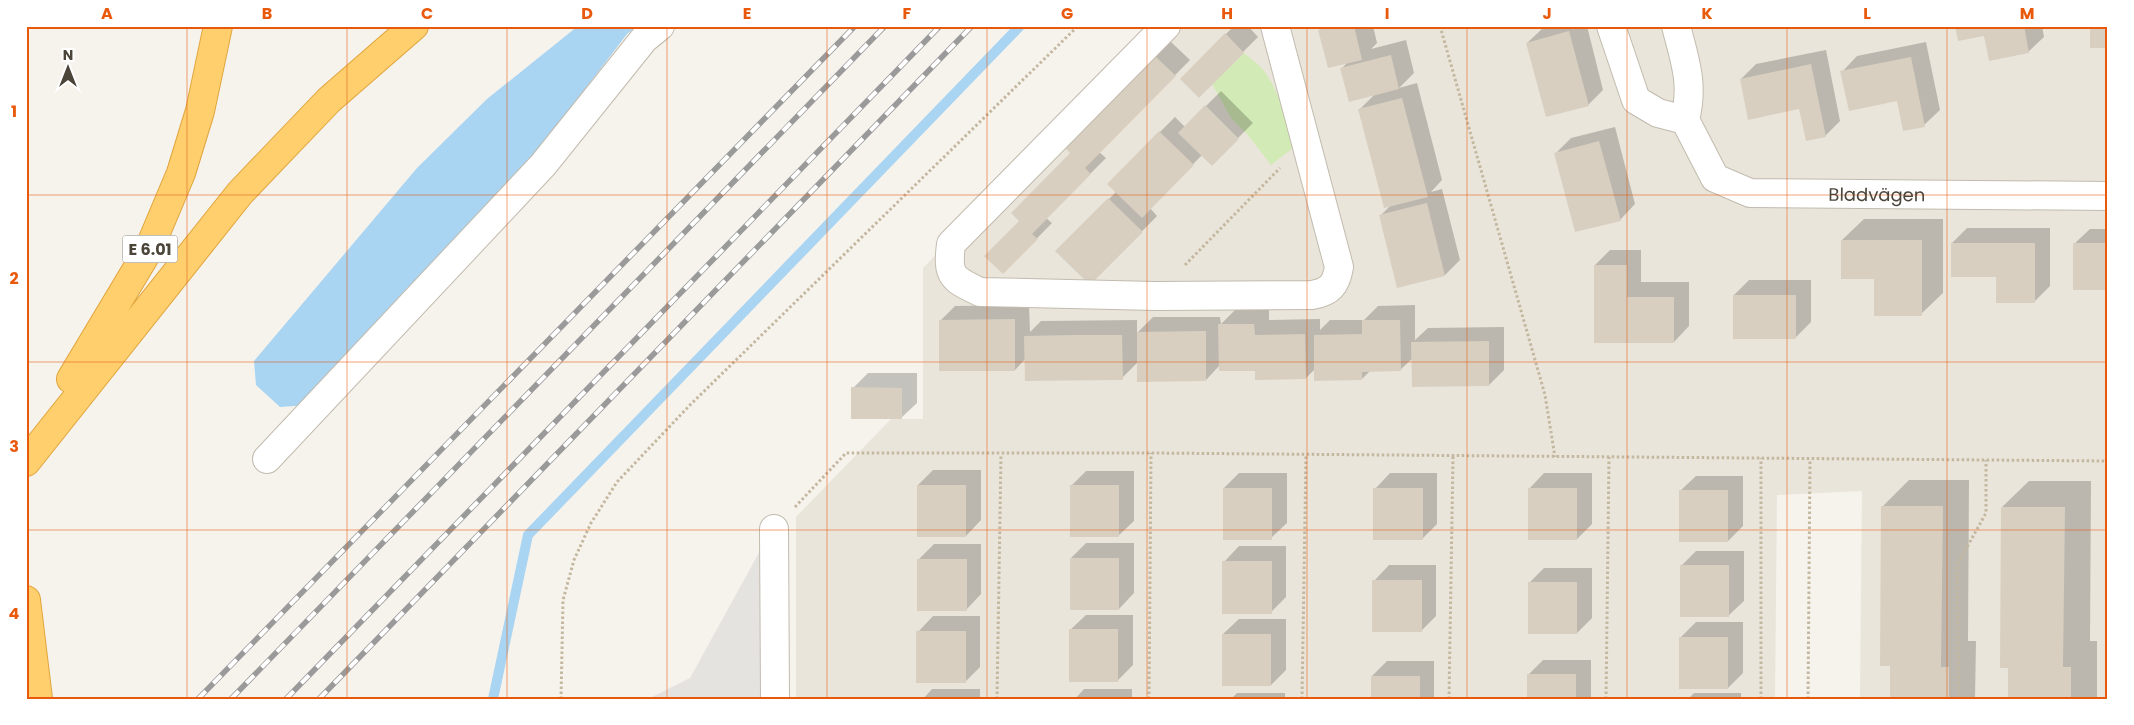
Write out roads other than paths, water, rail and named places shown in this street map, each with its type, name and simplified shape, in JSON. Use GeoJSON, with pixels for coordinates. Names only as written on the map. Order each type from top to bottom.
{"type":"FeatureCollection","features":[{"type":"Feature","properties":{"kind":"highway","name":"E 6.01"},"geometry":{"type":"LineString","coordinates":[[26,446],[92,347],[149,249],[181,173],[200,111],[218,26]]}},
{"type":"Feature","properties":{"kind":"highway"},"geometry":{"type":"LineString","coordinates":[[26,462],[240,193],[329,100],[414,26]]}},
{"type":"Feature","properties":{"kind":"highway"},"geometry":{"type":"LineString","coordinates":[[26,600],[38,699]]}},
{"type":"Feature","properties":{"kind":"street"},"geometry":{"type":"LineString","coordinates":[[267,459],[543,165],[644,39],[660,26]]}},
{"type":"Feature","properties":{"kind":"street"},"geometry":{"type":"LineString","coordinates":[[1166,26],[951,244],[948,266],[958,282],[980,292],[1155,296],[1312,295],[1332,288],[1339,267],[1304,142],[1275,26]]}},
{"type":"Feature","properties":{"kind":"street"},"geometry":{"type":"LineString","coordinates":[[1611,26],[1636,100],[1658,113],[1685,120],[1690,100],[1690,81],[1676,26]]}},
{"type":"Feature","properties":{"kind":"street","name":"Bladvägen"},"geometry":{"type":"LineString","coordinates":[[1685,120],[1715,178],[1750,193],[2108,196]]}},
{"type":"Feature","properties":{"kind":"street"},"geometry":{"type":"LineString","coordinates":[[774,529],[775,699]]}},
{"type":"Feature","properties":{"kind":"water"},"geometry":{"type":"Polygon","coordinates":[[[578,26],[637,26],[627,34],[529,163],[309,405],[280,407],[256,385],[254,361],[417,168],[487,99],[578,26]]]}},
{"type":"Feature","properties":{"kind":"waterway"},"geometry":{"type":"LineString","coordinates":[[493,699],[528,535],[1020,26]]}},
{"type":"Feature","properties":{"kind":"railway"},"geometry":{"type":"LineString","coordinates":[[198,699],[855,26]]}},
{"type":"Feature","properties":{"kind":"railway"},"geometry":{"type":"LineString","coordinates":[[231,699],[885,26]]}},
{"type":"Feature","properties":{"kind":"railway"},"geometry":{"type":"LineString","coordinates":[[286,699],[940,26]]}},
{"type":"Feature","properties":{"kind":"railway"},"geometry":{"type":"LineString","coordinates":[[319,699],[972,26]]}}]}
